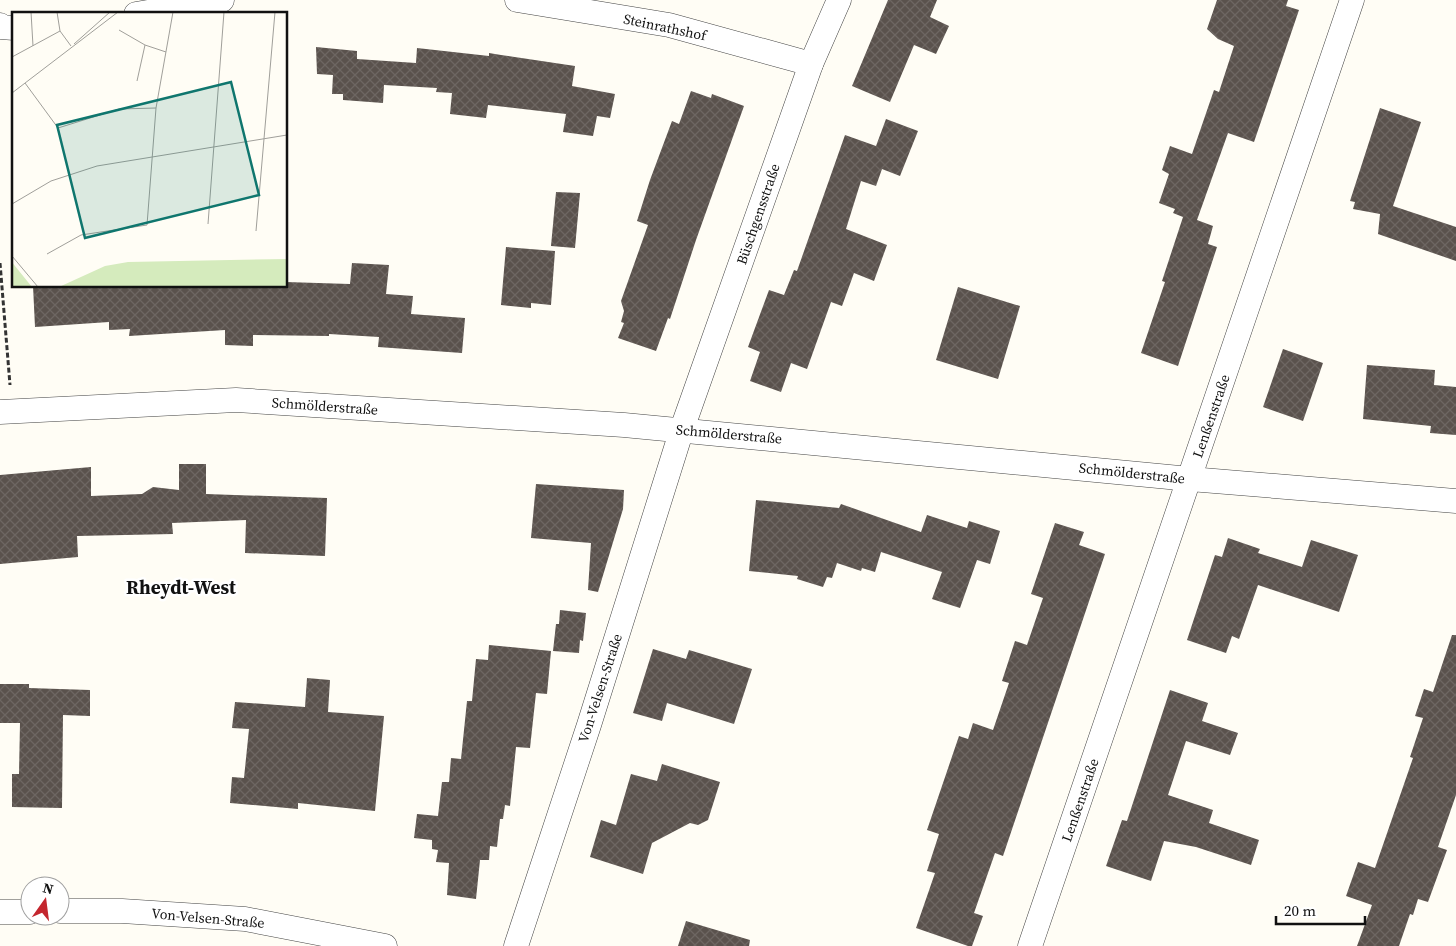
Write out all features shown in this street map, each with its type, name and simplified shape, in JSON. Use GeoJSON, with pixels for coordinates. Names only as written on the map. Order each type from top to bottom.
{"type":"FeatureCollection","features":[{"type":"Feature","properties":{"kind":"street"},"geometry":{"type":"LineString","coordinates":[[148,12],[222,0]]}},
{"type":"Feature","properties":{"kind":"street","name":"Steinrathshof"},"geometry":{"type":"LineString","coordinates":[[517,0],[669,25],[811,64]]}},
{"type":"Feature","properties":{"kind":"street","name":"Büschgensstraße"},"geometry":{"type":"LineString","coordinates":[[682,429],[811,64],[839,0]]}},
{"type":"Feature","properties":{"kind":"street","name":"Lenßenstraße"},"geometry":{"type":"LineString","coordinates":[[1030,946],[1352,0]]}},
{"type":"Feature","properties":{"kind":"street"},"geometry":{"type":"LineString","coordinates":[[0,25],[12,28]]}},
{"type":"Feature","properties":{"kind":"street","name":"Schmölderstraße"},"geometry":{"type":"LineString","coordinates":[[6,411],[236,400],[682,429],[1190,479],[1456,501]]}},
{"type":"Feature","properties":{"kind":"street","name":"Von-Velsen-Straße"},"geometry":{"type":"LineString","coordinates":[[516,946],[589,725],[682,429]]}},
{"type":"Feature","properties":{"kind":"street","name":"Von-Velsen-Straße"},"geometry":{"type":"LineString","coordinates":[[70,911],[122,911],[245,919],[385,946]]}},
{"type":"Feature","properties":{"kind":"street"},"geometry":{"type":"LineString","coordinates":[[0,912],[20,912]]}},
{"type":"Feature","properties":{"kind":"path"},"geometry":{"type":"LineString","coordinates":[[0,263],[6,411]]}},
{"type":"Feature","properties":{"kind":"building"},"geometry":{"type":"Polygon","coordinates":[[[888,0],[937,0],[930,17],[949,26],[936,54],[914,45],[890,102],[852,86],[888,0]]]}},
{"type":"Feature","properties":{"kind":"building"},"geometry":{"type":"Polygon","coordinates":[[[1217,0],[1288,0],[1286,6],[1299,10],[1254,142],[1228,133],[1197,220],[1213,226],[1208,244],[1217,247],[1178,366],[1141,353],[1165,282],[1162,281],[1183,217],[1173,213],[1175,209],[1159,203],[1169,174],[1162,170],[1170,146],[1192,154],[1214,90],[1219,92],[1234,46],[1218,39],[1207,29],[1217,0]]]}},
{"type":"Feature","properties":{"kind":"building"},"geometry":{"type":"Polygon","coordinates":[[[316,47],[357,51],[357,59],[416,63],[417,48],[489,56],[489,53],[575,66],[572,86],[615,94],[610,118],[597,116],[593,136],[563,132],[566,114],[488,105],[486,118],[450,114],[452,93],[436,92],[437,88],[384,85],[383,103],[343,100],[343,94],[332,94],[333,75],[317,74],[316,47]]]}},
{"type":"Feature","properties":{"kind":"building"},"geometry":{"type":"Polygon","coordinates":[[[691,91],[711,98],[712,94],[744,106],[670,319],[668,318],[656,351],[618,338],[624,323],[621,322],[624,311],[621,301],[648,225],[637,221],[650,180],[672,121],[679,124],[691,91]]]}},
{"type":"Feature","properties":{"kind":"building"},"geometry":{"type":"Polygon","coordinates":[[[1380,108],[1421,122],[1393,206],[1456,227],[1456,261],[1378,234],[1380,214],[1353,209],[1355,202],[1350,201],[1380,108]]]}},
{"type":"Feature","properties":{"kind":"building"},"geometry":{"type":"Polygon","coordinates":[[[886,119],[918,131],[900,176],[882,169],[876,186],[861,181],[846,229],[887,245],[874,281],[854,273],[842,306],[831,302],[807,369],[791,363],[781,392],[750,381],[760,352],[748,347],[769,290],[784,295],[794,270],[797,271],[845,135],[876,146],[886,119]]]}},
{"type":"Feature","properties":{"kind":"building"},"geometry":{"type":"Polygon","coordinates":[[[556,192],[580,193],[575,248],[551,246],[556,192]]]}},
{"type":"Feature","properties":{"kind":"building"},"geometry":{"type":"Polygon","coordinates":[[[506,247],[555,251],[551,305],[531,303],[531,308],[501,305],[506,247]]]}},
{"type":"Feature","properties":{"kind":"building"},"geometry":{"type":"Polygon","coordinates":[[[352,263],[389,265],[386,294],[413,296],[411,314],[465,318],[462,353],[378,347],[379,337],[329,334],[329,336],[253,335],[253,346],[225,345],[225,330],[129,336],[130,329],[109,330],[109,322],[35,327],[33,288],[288,288],[288,282],[350,284],[352,263]]]}},
{"type":"Feature","properties":{"kind":"building"},"geometry":{"type":"Polygon","coordinates":[[[958,287],[1020,306],[998,379],[936,360],[958,287]]]}},
{"type":"Feature","properties":{"kind":"building"},"geometry":{"type":"Polygon","coordinates":[[[1283,349],[1323,363],[1303,421],[1263,407],[1283,349]]]}},
{"type":"Feature","properties":{"kind":"building"},"geometry":{"type":"Polygon","coordinates":[[[1367,365],[1435,370],[1434,385],[1456,387],[1456,435],[1430,433],[1431,426],[1363,419],[1367,365]]]}},
{"type":"Feature","properties":{"kind":"building"},"geometry":{"type":"Polygon","coordinates":[[[179,464],[206,464],[206,494],[327,498],[325,556],[245,553],[246,520],[172,523],[173,534],[77,536],[78,557],[0,564],[0,475],[91,467],[91,496],[142,494],[153,487],[179,490],[179,464]]]}},
{"type":"Feature","properties":{"kind":"building"},"geometry":{"type":"Polygon","coordinates":[[[536,484],[624,490],[623,509],[598,592],[588,590],[591,543],[531,538],[536,484]]]}},
{"type":"Feature","properties":{"kind":"building"},"geometry":{"type":"Polygon","coordinates":[[[756,500],[839,508],[841,504],[921,532],[927,515],[967,528],[969,521],[1000,531],[990,564],[977,560],[960,608],[932,599],[942,572],[881,552],[875,572],[862,568],[861,571],[837,563],[832,578],[827,577],[823,587],[797,579],[798,576],[749,571],[756,500]]]}},
{"type":"Feature","properties":{"kind":"building"},"geometry":{"type":"Polygon","coordinates":[[[1055,523],[1084,532],[1079,545],[1105,554],[1003,856],[995,853],[974,913],[983,916],[972,946],[968,946],[916,928],[935,873],[927,871],[939,834],[927,830],[959,736],[968,739],[973,723],[993,730],[1009,683],[1002,681],[1015,641],[1027,645],[1043,598],[1031,594],[1055,523]]]}},
{"type":"Feature","properties":{"kind":"building"},"geometry":{"type":"Polygon","coordinates":[[[1228,538],[1260,549],[1258,553],[1302,567],[1311,540],[1358,555],[1339,612],[1258,585],[1239,639],[1232,636],[1226,653],[1187,640],[1215,555],[1222,557],[1228,538]]]}},
{"type":"Feature","properties":{"kind":"building"},"geometry":{"type":"Polygon","coordinates":[[[560,610],[586,613],[583,641],[580,640],[579,653],[553,651],[556,624],[559,624],[560,610]]]}},
{"type":"Feature","properties":{"kind":"building"},"geometry":{"type":"Polygon","coordinates":[[[1452,635],[1456,635],[1456,795],[1438,847],[1447,850],[1428,902],[1418,899],[1413,915],[1410,914],[1399,946],[1357,946],[1372,905],[1346,896],[1358,862],[1375,868],[1413,758],[1410,757],[1423,718],[1415,716],[1424,689],[1433,692],[1452,635]]]}},
{"type":"Feature","properties":{"kind":"building"},"geometry":{"type":"Polygon","coordinates":[[[489,645],[551,651],[547,694],[536,693],[530,748],[516,747],[510,806],[505,805],[503,819],[500,819],[497,847],[490,846],[489,860],[480,860],[476,899],[447,895],[449,863],[436,862],[438,850],[432,849],[432,840],[414,838],[417,814],[438,816],[442,782],[449,782],[451,758],[461,759],[467,701],[472,701],[476,659],[488,660],[489,645]]]}},
{"type":"Feature","properties":{"kind":"building"},"geometry":{"type":"Polygon","coordinates":[[[653,649],[686,659],[689,650],[752,669],[734,724],[667,703],[662,721],[633,713],[653,649]]]}},
{"type":"Feature","properties":{"kind":"building"},"geometry":{"type":"Polygon","coordinates":[[[307,678],[330,680],[328,712],[384,716],[375,811],[298,803],[298,809],[230,803],[232,777],[244,778],[249,729],[232,728],[235,702],[305,707],[307,678]]]}},
{"type":"Feature","properties":{"kind":"building"},"geometry":{"type":"Polygon","coordinates":[[[0,684],[29,684],[29,688],[90,690],[90,716],[63,715],[62,808],[12,807],[12,774],[19,774],[20,723],[0,723],[0,684]]]}},
{"type":"Feature","properties":{"kind":"building"},"geometry":{"type":"Polygon","coordinates":[[[1170,690],[1208,703],[1202,721],[1238,733],[1230,755],[1186,741],[1168,795],[1213,810],[1209,823],[1259,840],[1251,865],[1196,847],[1164,841],[1151,881],[1106,866],[1122,820],[1127,821],[1170,690]]]}},
{"type":"Feature","properties":{"kind":"building"},"geometry":{"type":"Polygon","coordinates":[[[662,764],[720,782],[708,820],[698,825],[690,823],[652,843],[643,874],[590,857],[601,820],[616,825],[631,774],[657,781],[662,764]]]}},
{"type":"Feature","properties":{"kind":"building"},"geometry":{"type":"Polygon","coordinates":[[[686,921],[750,940],[749,946],[678,946],[686,921]]]}},
{"type":"Feature","properties":{"kind":"district","name":"Rheydt-West"},"geometry":{"type":"Point","coordinates":[181,587]}}]}
